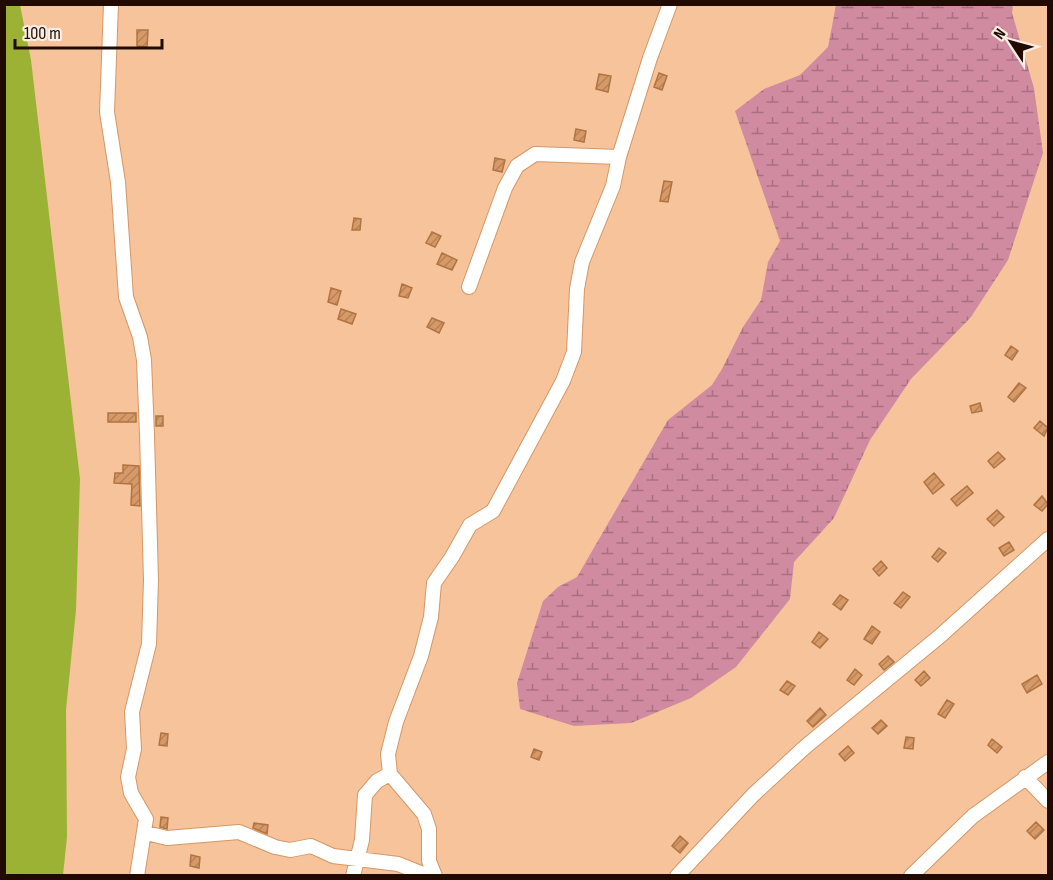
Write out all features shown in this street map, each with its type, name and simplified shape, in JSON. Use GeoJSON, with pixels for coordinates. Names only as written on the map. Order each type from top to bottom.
{"type":"FeatureCollection","features":[{"type":"Feature","properties":{"kind":"street"},"geometry":{"type":"LineString","coordinates":[[111,4],[107,112],[118,182],[126,297],[140,337],[146,381],[152,580],[149,645],[132,712],[134,749],[128,777],[131,793],[146,819],[146,833],[138,876]]}},
{"type":"Feature","properties":{"kind":"street"},"geometry":{"type":"LineString","coordinates":[[435,876],[429,861],[429,829],[424,814],[390,774],[388,754],[396,722],[421,656],[431,617],[434,583],[452,558],[470,525],[493,511],[563,381],[574,352],[577,290],[582,262],[614,186],[619,157],[650,58],[670,4]]}},
{"type":"Feature","properties":{"kind":"street"},"geometry":{"type":"LineString","coordinates":[[469,287],[506,188],[517,166],[535,154],[619,157]]}},
{"type":"Feature","properties":{"kind":"street"},"geometry":{"type":"LineString","coordinates":[[677,876],[753,795],[805,747],[940,636],[1048,539]]}},
{"type":"Feature","properties":{"kind":"street"},"geometry":{"type":"LineString","coordinates":[[911,876],[973,816],[1048,762]]}},
{"type":"Feature","properties":{"kind":"street"},"geometry":{"type":"LineString","coordinates":[[353,876],[362,840],[365,795],[377,781],[390,774]]}},
{"type":"Feature","properties":{"kind":"street"},"geometry":{"type":"LineString","coordinates":[[1025,777],[1048,801]]}},
{"type":"Feature","properties":{"kind":"street"},"geometry":{"type":"LineString","coordinates":[[146,833],[167,838],[239,832],[275,847],[290,850],[311,846],[333,856],[355,861],[398,864],[428,876]]}},
{"type":"Feature","properties":{"kind":"green space"},"geometry":{"type":"Polygon","coordinates":[[[836,5],[1013,5],[1012,13],[1034,88],[1043,153],[1008,260],[971,317],[911,379],[870,440],[834,518],[794,562],[790,599],[736,667],[691,698],[631,723],[574,726],[520,709],[517,683],[543,601],[558,587],[577,577],[668,420],[712,385],[743,327],[761,300],[768,262],[780,241],[735,111],[764,89],[800,75],[828,47],[836,5]]]}},
{"type":"Feature","properties":{"kind":"shaded area"},"geometry":{"type":"Polygon","coordinates":[[[4,5],[20,5],[31,60],[80,479],[76,610],[66,710],[67,837],[63,875],[4,875],[4,5]]]}},
{"type":"Feature","properties":{"kind":"building"},"geometry":{"type":"Polygon","coordinates":[[[137,30],[148,30],[147,47],[137,46],[137,30]]]}},
{"type":"Feature","properties":{"kind":"building"},"geometry":{"type":"Polygon","coordinates":[[[659,73],[667,76],[662,90],[654,87],[659,73]]]}},
{"type":"Feature","properties":{"kind":"building"},"geometry":{"type":"Polygon","coordinates":[[[599,74],[611,76],[608,92],[596,89],[599,74]]]}},
{"type":"Feature","properties":{"kind":"building"},"geometry":{"type":"Polygon","coordinates":[[[576,129],[586,131],[584,142],[574,140],[576,129]]]}},
{"type":"Feature","properties":{"kind":"building"},"geometry":{"type":"Polygon","coordinates":[[[495,158],[505,160],[502,172],[493,170],[495,158]]]}},
{"type":"Feature","properties":{"kind":"building"},"geometry":{"type":"Polygon","coordinates":[[[664,181],[672,182],[668,202],[660,201],[664,181]]]}},
{"type":"Feature","properties":{"kind":"building"},"geometry":{"type":"Polygon","coordinates":[[[354,218],[361,219],[360,230],[352,230],[354,218]]]}},
{"type":"Feature","properties":{"kind":"building"},"geometry":{"type":"Polygon","coordinates":[[[432,232],[441,236],[435,247],[426,243],[432,232]]]}},
{"type":"Feature","properties":{"kind":"building"},"geometry":{"type":"Polygon","coordinates":[[[442,253],[457,260],[452,270],[437,264],[442,253]]]}},
{"type":"Feature","properties":{"kind":"building"},"geometry":{"type":"Polygon","coordinates":[[[402,284],[412,288],[408,298],[399,296],[402,284]]]}},
{"type":"Feature","properties":{"kind":"building"},"geometry":{"type":"Polygon","coordinates":[[[331,288],[341,291],[337,305],[328,302],[331,288]]]}},
{"type":"Feature","properties":{"kind":"building"},"geometry":{"type":"Polygon","coordinates":[[[341,309],[356,314],[352,324],[338,319],[341,309]]]}},
{"type":"Feature","properties":{"kind":"building"},"geometry":{"type":"Polygon","coordinates":[[[432,318],[444,323],[439,333],[427,327],[432,318]]]}},
{"type":"Feature","properties":{"kind":"building"},"geometry":{"type":"Polygon","coordinates":[[[1011,346],[1018,351],[1012,360],[1005,355],[1011,346]]]}},
{"type":"Feature","properties":{"kind":"building"},"geometry":{"type":"Polygon","coordinates":[[[1019,383],[1026,388],[1014,402],[1008,397],[1019,383]]]}},
{"type":"Feature","properties":{"kind":"building"},"geometry":{"type":"Polygon","coordinates":[[[980,403],[982,411],[972,413],[970,406],[980,403]]]}},
{"type":"Feature","properties":{"kind":"building"},"geometry":{"type":"Polygon","coordinates":[[[108,413],[136,413],[136,422],[108,422],[108,413]]]}},
{"type":"Feature","properties":{"kind":"building"},"geometry":{"type":"Polygon","coordinates":[[[156,416],[163,416],[163,426],[156,426],[156,416]]]}},
{"type":"Feature","properties":{"kind":"building"},"geometry":{"type":"Polygon","coordinates":[[[1040,421],[1048,428],[1044,436],[1034,428],[1040,421]]]}},
{"type":"Feature","properties":{"kind":"building"},"geometry":{"type":"Polygon","coordinates":[[[998,452],[1005,459],[994,468],[988,461],[998,452]]]}},
{"type":"Feature","properties":{"kind":"building"},"geometry":{"type":"Polygon","coordinates":[[[123,465],[139,466],[140,506],[131,505],[132,484],[114,483],[115,473],[123,473],[123,465]]]}},
{"type":"Feature","properties":{"kind":"building"},"geometry":{"type":"Polygon","coordinates":[[[934,473],[944,485],[933,494],[924,482],[934,473]]]}},
{"type":"Feature","properties":{"kind":"building"},"geometry":{"type":"Polygon","coordinates":[[[967,486],[973,493],[957,506],[951,499],[967,486]]]}},
{"type":"Feature","properties":{"kind":"building"},"geometry":{"type":"Polygon","coordinates":[[[1042,496],[1048,504],[1042,511],[1034,505],[1042,496]]]}},
{"type":"Feature","properties":{"kind":"building"},"geometry":{"type":"Polygon","coordinates":[[[997,510],[1004,517],[994,526],[987,519],[997,510]]]}},
{"type":"Feature","properties":{"kind":"building"},"geometry":{"type":"Polygon","coordinates":[[[1009,542],[1014,550],[1004,556],[999,548],[1009,542]]]}},
{"type":"Feature","properties":{"kind":"building"},"geometry":{"type":"Polygon","coordinates":[[[939,548],[946,553],[938,562],[932,557],[939,548]]]}},
{"type":"Feature","properties":{"kind":"building"},"geometry":{"type":"Polygon","coordinates":[[[881,561],[887,568],[879,576],[873,569],[881,561]]]}},
{"type":"Feature","properties":{"kind":"building"},"geometry":{"type":"Polygon","coordinates":[[[903,592],[910,597],[901,608],[894,603],[903,592]]]}},
{"type":"Feature","properties":{"kind":"building"},"geometry":{"type":"Polygon","coordinates":[[[840,595],[848,600],[841,610],[833,604],[840,595]]]}},
{"type":"Feature","properties":{"kind":"building"},"geometry":{"type":"Polygon","coordinates":[[[872,626],[880,632],[872,644],[864,639],[872,626]]]}},
{"type":"Feature","properties":{"kind":"building"},"geometry":{"type":"Polygon","coordinates":[[[819,632],[828,639],[820,648],[812,642],[819,632]]]}},
{"type":"Feature","properties":{"kind":"building"},"geometry":{"type":"Polygon","coordinates":[[[888,656],[894,662],[884,670],[879,664],[888,656]]]}},
{"type":"Feature","properties":{"kind":"building"},"geometry":{"type":"Polygon","coordinates":[[[855,669],[862,675],[854,685],[847,680],[855,669]]]}},
{"type":"Feature","properties":{"kind":"building"},"geometry":{"type":"Polygon","coordinates":[[[924,671],[930,678],[921,686],[915,680],[924,671]]]}},
{"type":"Feature","properties":{"kind":"building"},"geometry":{"type":"Polygon","coordinates":[[[1037,675],[1042,684],[1027,693],[1022,684],[1037,675]]]}},
{"type":"Feature","properties":{"kind":"building"},"geometry":{"type":"Polygon","coordinates":[[[787,681],[795,686],[788,695],[780,690],[787,681]]]}},
{"type":"Feature","properties":{"kind":"building"},"geometry":{"type":"Polygon","coordinates":[[[947,700],[954,704],[945,718],[938,714],[947,700]]]}},
{"type":"Feature","properties":{"kind":"building"},"geometry":{"type":"Polygon","coordinates":[[[820,708],[826,715],[813,727],[807,721],[820,708]]]}},
{"type":"Feature","properties":{"kind":"building"},"geometry":{"type":"Polygon","coordinates":[[[881,720],[887,726],[878,734],[872,728],[881,720]]]}},
{"type":"Feature","properties":{"kind":"building"},"geometry":{"type":"Polygon","coordinates":[[[161,733],[168,734],[167,746],[159,745],[161,733]]]}},
{"type":"Feature","properties":{"kind":"building"},"geometry":{"type":"Polygon","coordinates":[[[906,737],[914,738],[913,749],[904,748],[906,737]]]}},
{"type":"Feature","properties":{"kind":"building"},"geometry":{"type":"Polygon","coordinates":[[[992,739],[1002,747],[997,753],[988,745],[992,739]]]}},
{"type":"Feature","properties":{"kind":"building"},"geometry":{"type":"Polygon","coordinates":[[[848,746],[854,753],[845,761],[839,754],[848,746]]]}},
{"type":"Feature","properties":{"kind":"building"},"geometry":{"type":"Polygon","coordinates":[[[534,749],[542,752],[539,760],[531,757],[534,749]]]}},
{"type":"Feature","properties":{"kind":"building"},"geometry":{"type":"Polygon","coordinates":[[[161,817],[168,818],[167,829],[160,827],[161,817]]]}},
{"type":"Feature","properties":{"kind":"building"},"geometry":{"type":"Polygon","coordinates":[[[1036,822],[1044,830],[1035,839],[1027,831],[1036,822]]]}},
{"type":"Feature","properties":{"kind":"building"},"geometry":{"type":"Polygon","coordinates":[[[254,823],[268,825],[267,834],[253,828],[254,823]]]}},
{"type":"Feature","properties":{"kind":"building"},"geometry":{"type":"Polygon","coordinates":[[[680,836],[688,843],[680,853],[672,846],[680,836]]]}},
{"type":"Feature","properties":{"kind":"building"},"geometry":{"type":"Polygon","coordinates":[[[191,855],[200,857],[199,868],[190,866],[191,855]]]}}]}
